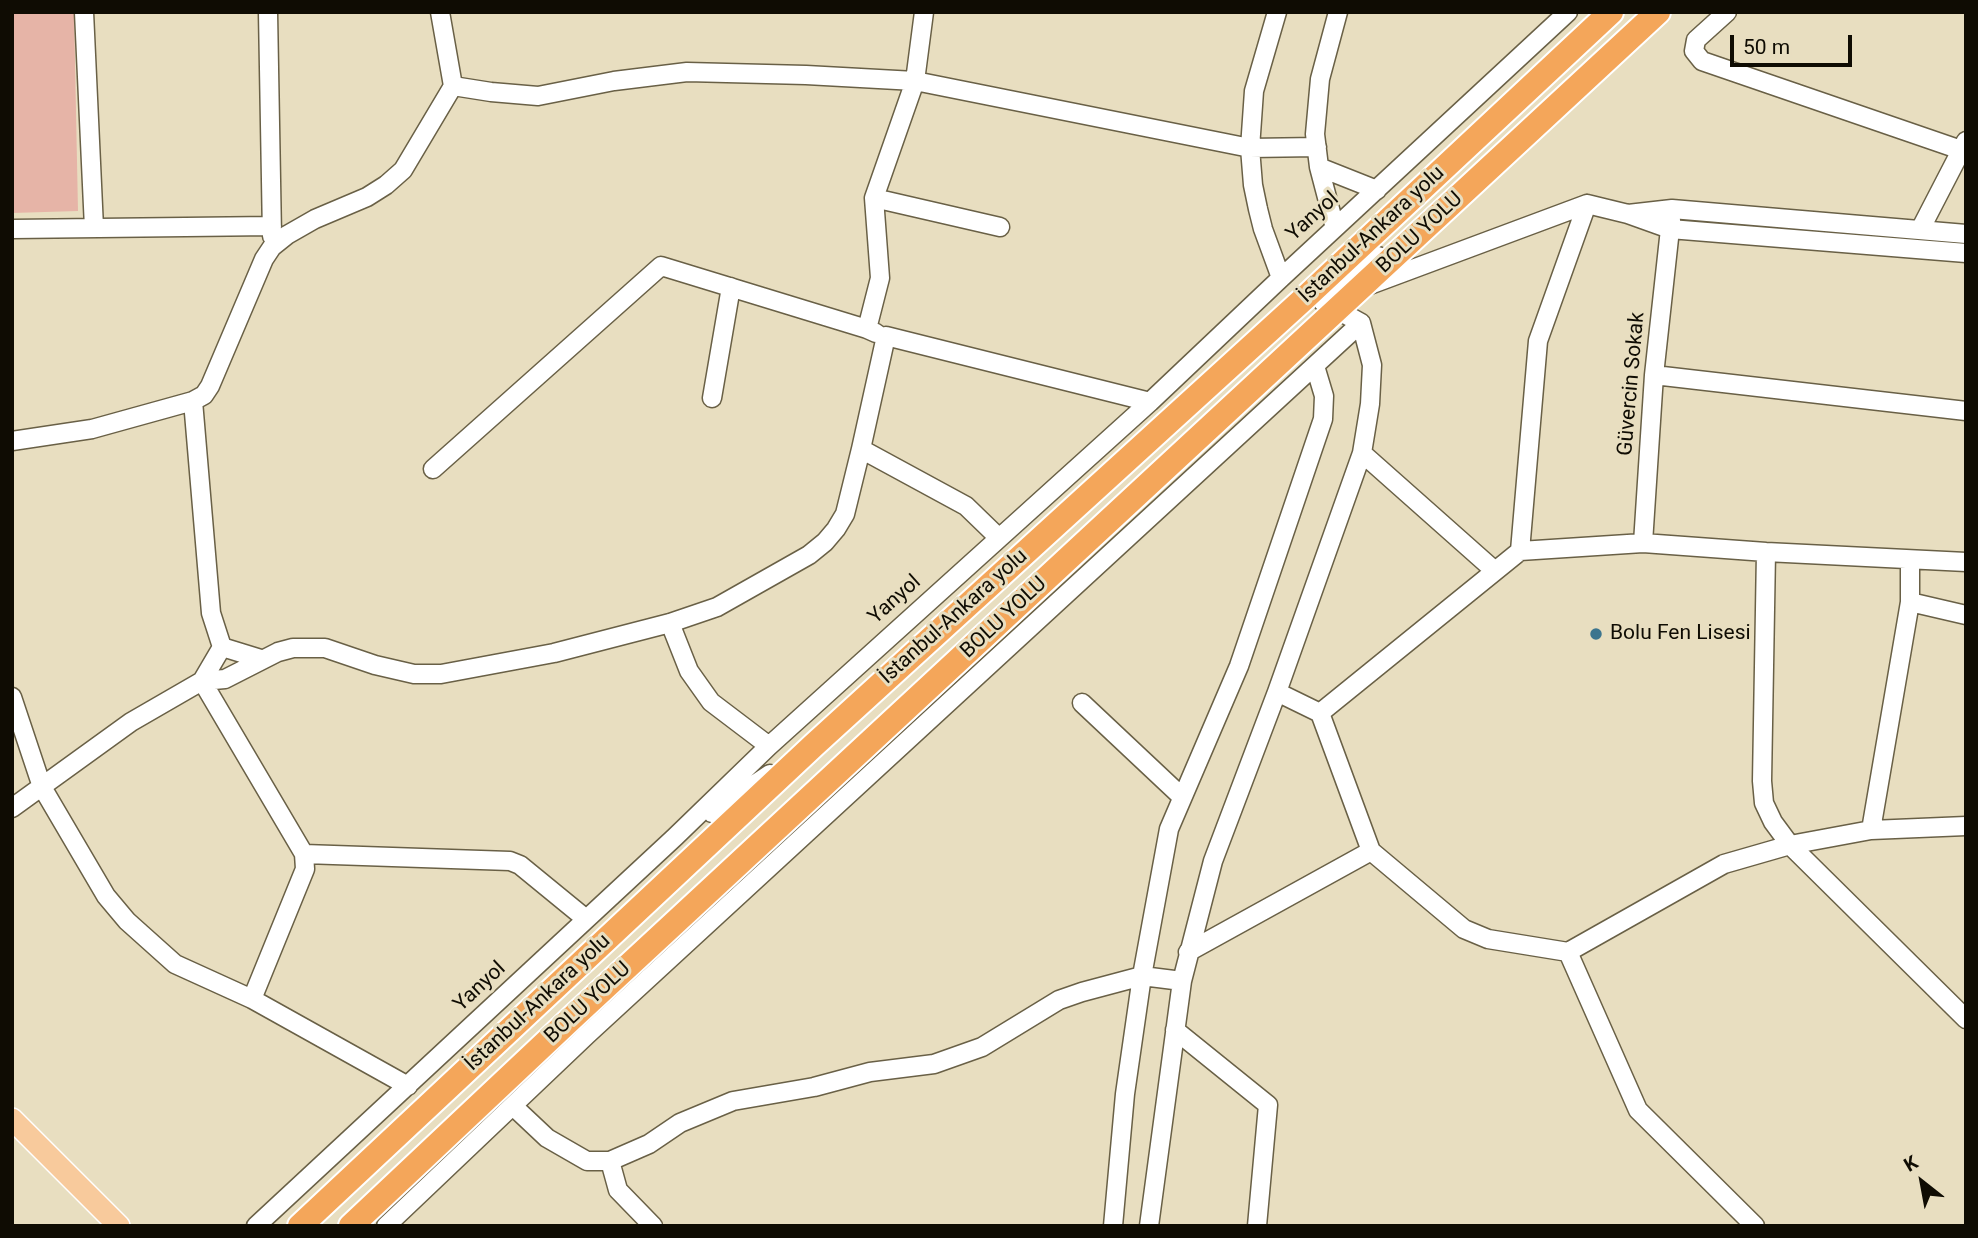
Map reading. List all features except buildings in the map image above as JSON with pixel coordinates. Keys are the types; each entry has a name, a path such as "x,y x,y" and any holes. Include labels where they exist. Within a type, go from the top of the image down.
{"highway":[{"name":"İstanbul-Ankara yolu","path":"300,1226 814,745 1307,296 1611,12"},
{"name":"BOLU YOLU","path":"351,1226 580,1026 1658,12"}],"main road":[{"path":"12,1119 118,1226"}],"street":[{"path":"84,12 93,229"},
{"path":"268,12 272,247"},
{"path":"12,441 92,429 193,401 204,395 272,247 316,219 367,197 403,170 453,86 440,12"},
{"path":"867,329 880,278 874,198 915,81 923,12"},
{"path":"1277,12 1254,91 1250,148 1253,185 1262,229 1281,278"},
{"path":"1335,228 1319,167 1316,108 1320,79 1338,12"},
{"name":"Yanyol","path":"256,1226 675,837 769,746 1150,402 1569,12"},
{"path":"1323,302 1671,12"},
{"path":"1727,12 1696,40 1694,51 1702,61 1964,146 1920,230"},
{"path":"453,86 538,96 614,81 687,72 915,81 1250,148 1317,146"},
{"path":"1319,167 1377,190"},
{"path":"874,198 1000,227"},
{"path":"1323,302 1587,204 1628,214 1670,229 1966,254"},
{"path":"1520,551 1538,341 1587,204"},
{"path":"1628,214 1672,209 1966,234"},
{"name":"Güvercin Sokak","path":"1643,543 1654,375 1672,209"},
{"path":"12,229 272,226"},
{"path":"433,469 661,266 886,336 1150,402"},
{"path":"712,398 731,287"},
{"path":"1149,1226 1182,981 1213,861 1277,692 1362,453 1370,404 1372,365 1361,323 1323,302"},
{"path":"386,1226 513,1106 580,1026 1361,323"},
{"path":"12,808 131,722 202,681 225,679 261,659 293,648 325,648 375,665 414,674 441,674 554,653 670,623 727,602 808,555 825,542 845,514 886,336"},
{"path":"1112,1226 1125,1094 1142,976 1169,830 1239,666 1323,418 1324,396 1315,366"},
{"path":"1654,375 1966,411"},
{"path":"193,401 211,613 222,647 202,681"},
{"path":"861,449 966,506 998,537"},
{"path":"1362,453 1496,571"},
{"path":"1320,713 1520,551 1643,543 1966,562"},
{"path":"1766,552 1762,780 1764,803 1773,822 1790,845 1966,1019"},
{"path":"1871,830 1910,602 1910,560"},
{"path":"1910,602 1966,615"},
{"path":"670,623 689,671 711,702 769,746"},
{"path":"222,647 261,659"},
{"path":"202,681 304,854 305,869 251,999"},
{"path":"1277,692 1320,713 1371,851 1464,929 1488,939 1568,952 1724,864 1790,845 1871,830 1966,826"},
{"path":"12,696 42,787 86,865 127,921 175,964 251,999 408,1086"},
{"path":"1082,703 1182,797"},
{"path":"675,837 814,745"},
{"path":"1188,952 1371,851"},
{"path":"304,854 510,861 520,865 586,919"},
{"path":"1568,952 1638,1110 1755,1226"},
{"path":"513,1106 547,1138 587,1161 610,1161 649,1144 680,1123 733,1101 814,1087 870,1073 924,1066 959,1057 982,1047 1059,1000 1082,992 1142,976 1182,981"},
{"path":"1175,1030 1268,1105 1257,1226"},
{"path":"610,1161 618,1190 653,1226"}],"shaded area":[{"path":"13,12 74,12 78,211 12,213"}],"place":[{"name":"Bolu Fen Lisesi","path":"1596,634"}]}
